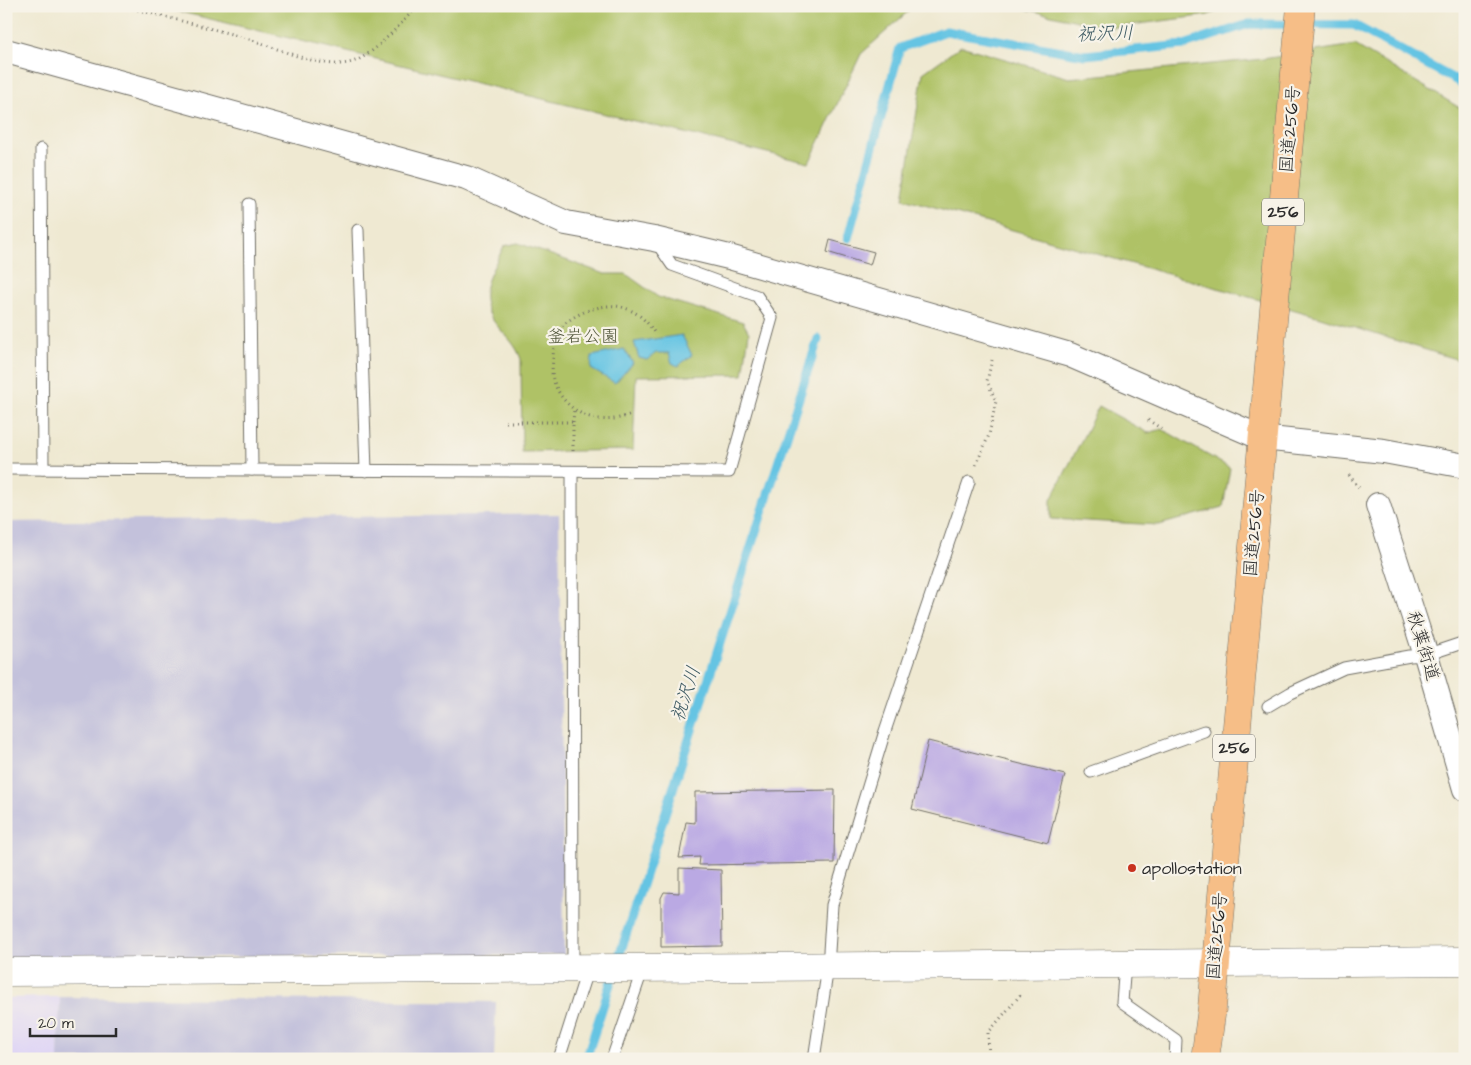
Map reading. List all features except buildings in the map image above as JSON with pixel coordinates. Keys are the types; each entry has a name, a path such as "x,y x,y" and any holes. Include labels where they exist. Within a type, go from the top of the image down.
{"highway":[{"name":"国道256号","path":"1206,1059 1301,6"}],"street":[{"path":"6,51 466,178 566,223 654,239 729,257 1070,355 1263,428 1465,466"},
{"name":"秋葉街道","path":"1378,505 1426,655 1465,788"},
{"path":"6,972 586,967 1044,966 1215,962 1465,961"}],"lane":[{"path":"41,149 43,469"},
{"path":"249,204 252,470"},
{"path":"358,230 366,471"},
{"path":"6,469 729,472 772,318 757,296 672,266 654,239"},
{"path":"559,1059 586,967 572,472"},
{"path":"814,1059 828,967 832,905 885,731 969,482"},
{"path":"1268,706 1290,693 1344,668 1410,656 1426,655 1465,642"},
{"path":"1091,772 1204,730"},
{"path":"1125,964 1122,1002 1176,1040 1175,1059"},
{"path":"612,1059 640,967"}],"path":[{"path":"123,6 249,39 314,61 334,64 351,63 366,55 418,6"},
{"path":"629,415 616,420 599,421 574,409 563,400 552,377 554,346 559,330 575,316 596,308 616,305 646,319 654,332"},
{"path":"969,482 988,435 996,401 987,381"},
{"path":"572,472 574,409"},
{"path":"506,422 573,422"},
{"path":"1342,473 1353,479 1364,495 1378,505"},
{"path":"989,1059 988,1033 1044,966"}],"shaded area":[{"path":"559,514 564,955 6,958 6,522"},
{"path":"60,997 58,1059 6,1059 6,998"},
{"path":"60,997 496,1002 494,1059 58,1059"}],"green space":[{"path":"156,6 914,6 861,54 809,163"},
{"path":"1012,6 1231,6 1208,15 1108,28"},
{"path":"1355,45 1465,111 1465,362 1320,317 903,199 923,73 961,46 1069,78 1263,59"},
{"name":"釜岩公園","path":"518,243 605,274 626,274 658,297 743,322 749,333 743,375 636,376 633,450 522,452 521,359 509,339 491,317 486,307 485,297 489,278 504,246"},
{"path":"1099,406 1148,433 1162,429 1230,468 1223,507 1159,525 1051,519 1051,500"}],"water":[{"path":"682,335 692,355 678,366 672,363 669,353 656,353 647,360 639,358 634,342"},
{"path":"624,349 633,363 615,383 591,369 592,356"}],"waterway":[{"name":"祝沢川","path":"848,238 900,48 946,31 1085,55 1184,45 1249,24 1354,25 1465,85"},
{"name":"祝沢川","path":"586,1059 818,339"}],"place":[{"name":"apollostation","path":"1132,868"}]}
